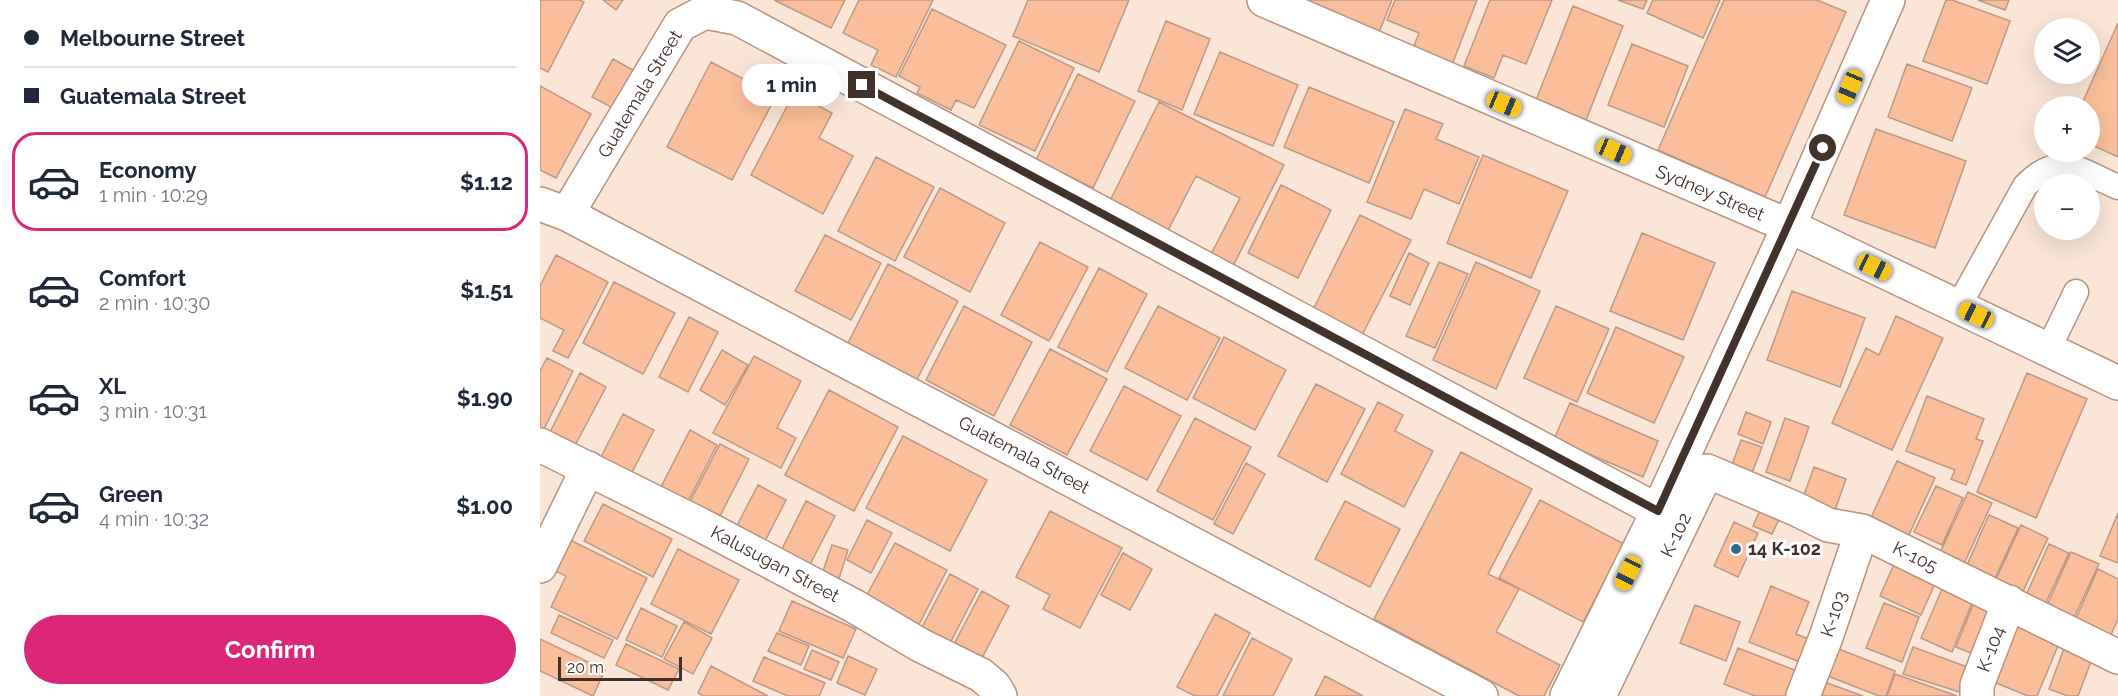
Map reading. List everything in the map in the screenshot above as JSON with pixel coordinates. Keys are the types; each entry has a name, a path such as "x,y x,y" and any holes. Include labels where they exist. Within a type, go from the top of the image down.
{"street":[{"name":"Sydney Street","path":"1264,0 1788,226 2048,350 2116,377"},
{"path":"1567,696 1658,511 1888,0"},
{"name":"Guatemala Street","path":"1481,696 554,209 680,26 705,12 737,18 1658,511"},
{"name":"Kalusugan Street","path":"540,446 701,525 854,606 920,645 981,675 994,686 1000,696"},
{"path":"540,566 588,468"},
{"name":"K-105","path":"1707,471 1828,525 1862,531 2118,657"},
{"name":"K-102","path":"1599,696 1707,471"},
{"name":"K-103","path":"1803,696 1862,531"},
{"name":"K-104","path":"1977,696 1977,685 2009,602"}],"lane":[{"path":"1958,307 2025,186 2036,174 2052,167 2066,165 2118,187"},
{"path":"2048,350 2076,291"}],"building":[{"path":"540,0 580,0 584,2 548,72 540,68"},
{"path":"603,0 623,0 616,10"},
{"path":"774,0 845,0 831,28"},
{"path":"859,0 933,0 896,77 871,65 878,50 843,33"},
{"path":"1028,0 1129,0 1099,72 1013,36"},
{"path":"1299,0 1392,0 1376,40"},
{"path":"1395,0 1477,0 1448,75 1409,59 1419,33 1387,20"},
{"path":"1490,0 1552,0 1526,64 1503,55 1494,78 1464,66"},
{"path":"1618,0 1647,0 1643,9"},
{"path":"1653,0 1720,0 1703,38 1647,13"},
{"path":"1724,0 1817,0 1846,12 1765,197 1658,150"},
{"path":"1946,0 1952,0 2010,21 1987,84 1923,61"},
{"path":"1978,0 2009,0 2005,10"},
{"path":"1573,6 1623,26 1581,133 1531,113"},
{"path":"932,9 1006,45 974,108 956,100 951,110 917,93 920,87 899,76"},
{"path":"1166,21 1210,39 1182,110 1138,91"},
{"path":"2118,23 2118,157 2100,149 2100,96 2085,96 2091,84 2100,84 2100,63"},
{"path":"1019,41 1074,68 1035,151 979,125"},
{"path":"1632,44 1688,66 1664,127 1608,105"},
{"path":"1220,52 1298,85 1273,146 1194,114"},
{"path":"613,59 642,75 622,113 592,97"},
{"path":"711,62 776,96 732,180 667,147"},
{"path":"1907,64 1972,88 1952,141 1888,117"},
{"path":"1078,74 1135,101 1093,188 1036,160"},
{"path":"540,86 591,114 556,178 540,170"},
{"path":"1309,87 1394,122 1369,183 1284,147"},
{"path":"794,93 832,113 819,138 853,156 823,214 751,175"},
{"path":"1159,102 1284,165 1229,274 1207,262 1240,198 1196,176 1163,240 1105,211"},
{"path":"1405,109 1443,124 1436,139 1479,157 1459,204 1424,189 1411,219 1367,202"},
{"path":"1876,129 1966,161 1935,248 1844,215"},
{"path":"1483,155 1568,191 1531,278 1447,243"},
{"path":"876,157 934,187 895,261 838,231"},
{"path":"1281,185 1331,210 1298,278 1248,253"},
{"path":"940,188 1005,223 970,292 904,257"},
{"path":"1360,215 1411,240 1362,335 1313,310"},
{"path":"1642,233 1715,263 1683,340 1610,311"},
{"path":"825,235 881,263 851,320 795,291"},
{"path":"1040,242 1088,267 1049,341 1001,315"},
{"path":"1409,253 1429,263 1410,305 1390,296"},
{"path":"556,255 608,282 568,358 553,351 564,330 540,318 540,286"},
{"path":"1439,262 1468,274 1435,348 1406,336"},
{"path":"1476,262 1540,291 1496,389 1433,360"},
{"path":"888,264 958,301 916,381 847,345"},
{"path":"1099,268 1147,294 1107,372 1058,347"},
{"path":"614,282 675,313 643,374 583,343"},
{"path":"1792,291 1865,318 1840,387 1767,360"},
{"path":"964,306 1032,342 994,416 926,380"},
{"path":"1158,306 1220,338 1187,400 1125,368"},
{"path":"1556,306 1609,329 1577,402 1524,378"},
{"path":"1896,316 1943,338 1892,450 1832,423 1866,348 1879,355"},
{"path":"689,317 718,332 688,392 659,377"},
{"path":"1616,327 1684,357 1654,423 1587,393"},
{"path":"1224,337 1286,370 1255,430 1193,398"},
{"path":"1050,349 1107,379 1067,455 1010,425"},
{"path":"722,350 748,365 725,405 700,390"},
{"path":"754,356 801,381 777,428 796,438 781,468 713,433"},
{"path":"547,358 573,371 542,433 540,432 540,371"},
{"path":"580,373 606,387 572,451 547,438"},
{"path":"2027,373 2087,399 2036,518 1977,492"},
{"path":"1316,384 1365,409 1327,482 1278,456"},
{"path":"1124,386 1181,416 1147,480 1090,451"},
{"path":"829,390 898,427 854,511 785,475"},
{"path":"1927,396 1984,419 1976,439 1983,441 1966,485 1951,479 1955,470 1906,451"},
{"path":"1378,402 1403,415 1395,431 1433,451 1404,507 1341,474"},
{"path":"1570,403 1658,441 1643,477 1554,439"},
{"path":"1746,412 1771,422 1763,444 1738,434"},
{"path":"623,414 654,430 629,478 598,463"},
{"path":"1195,418 1251,447 1213,520 1157,491"},
{"path":"1785,418 1809,427 1790,481 1766,472"},
{"path":"690,430 717,445 684,509 657,495"},
{"path":"903,436 987,480 950,551 866,508"},
{"path":"1741,440 1762,447 1750,478 1730,470"},
{"path":"720,444 749,459 715,526 685,511"},
{"path":"1461,452 1532,489 1488,574 1519,589 1496,632 1560,665 1544,696 1519,696 1374,619"},
{"path":"1897,461 1935,478 1907,539 1869,522"},
{"path":"1246,463 1265,474 1233,534 1214,524"},
{"path":"1814,467 1846,479 1835,510 1803,498"},
{"path":"758,485 786,500 760,551 731,537"},
{"path":"1936,486 1963,498 1942,545 1914,532"},
{"path":"1968,492 1992,503 1962,568 1938,557"},
{"path":"1540,500 1624,544 1583,622 1499,578"},
{"path":"806,501 835,516 803,578 775,563"},
{"path":"1345,501 1400,529 1370,587 1315,559"},
{"path":"1763,503 1783,511 1772,534 1753,526"},
{"path":"603,504 672,539 653,577 584,541"},
{"path":"1050,511 1122,548 1080,628 1043,609 1050,595 1016,577"},
{"path":"2118,513 2118,563 2100,556"},
{"path":"1989,515 2018,528 1992,585 1964,572"},
{"path":"867,520 892,533 871,573 847,560"},
{"name":"14 K-102","path":"1734,522 1758,533 1738,577 1714,566"},
{"path":"2021,525 2048,538 2018,602 1991,590"},
{"path":"568,539 647,578 617,639 551,607 566,576 553,570"},
{"path":"895,543 947,570 913,636 860,608"},
{"path":"2049,544 2069,553 2042,611 2023,602"},
{"path":"832,545 848,550 836,588 819,583"},
{"path":"678,549 739,580 711,634 651,604"},
{"path":"2071,552 2099,564 2070,626 2043,614"},
{"path":"1123,553 1152,569 1130,610 1101,595"},
{"path":"1899,553 1940,572 1921,615 1880,596"},
{"path":"2098,569 2118,579 2118,619 2109,639 2074,623"},
{"path":"950,574 978,589 946,651 917,637"},
{"path":"1946,580 1976,593 1952,652 1921,638"},
{"path":"1771,586 1809,602 1796,634 1819,643 1810,666 1749,642"},
{"path":"982,591 1009,606 981,660 953,646"},
{"path":"792,601 856,629 843,658 779,631"},
{"path":"1974,602 2001,613 1983,658 1956,647"},
{"path":"1884,603 1919,617 1902,662 1866,648"},
{"path":"1695,605 1740,622 1726,661 1680,643"},
{"path":"641,608 677,626 662,657 626,640"},
{"path":"1215,614 1250,633 1217,696 1195,696 1177,687"},
{"path":"2016,614 2063,634 2037,696 2028,696 1989,680"},
{"path":"559,615 613,640 604,658 551,633"},
{"path":"684,622 712,638 693,674 664,659"},
{"path":"777,633 809,646 801,665 768,651"},
{"path":"1252,638 1292,659 1273,696 1223,696"},
{"path":"540,639 605,670 593,696 540,671"},
{"path":"2066,643 2094,654 2078,696 2068,696 2049,689"},
{"path":"626,644 679,669 668,690 616,665"},
{"path":"1826,644 1895,671 1886,696 1879,696 1815,671"},
{"path":"1913,647 1978,671 1969,695 1903,674"},
{"path":"1738,648 1797,671 1787,696 1755,696 1724,684"},
{"path":"812,650 839,662 831,680 804,669"},
{"path":"848,656 877,669 865,695 837,683"},
{"path":"764,657 825,683 819,696 788,696 753,681"},
{"path":"711,666 768,696 703,696 698,693"},
{"path":"1895,674 1957,696 1887,696"},
{"path":"1325,676 1363,696 1315,696"},
{"path":"1816,679 1863,696 1811,696"}],"place":[{"name":"14 K-102","path":"1736,549"}],"route":[{"path":"862,85 1658,511 1823,148"}]}
